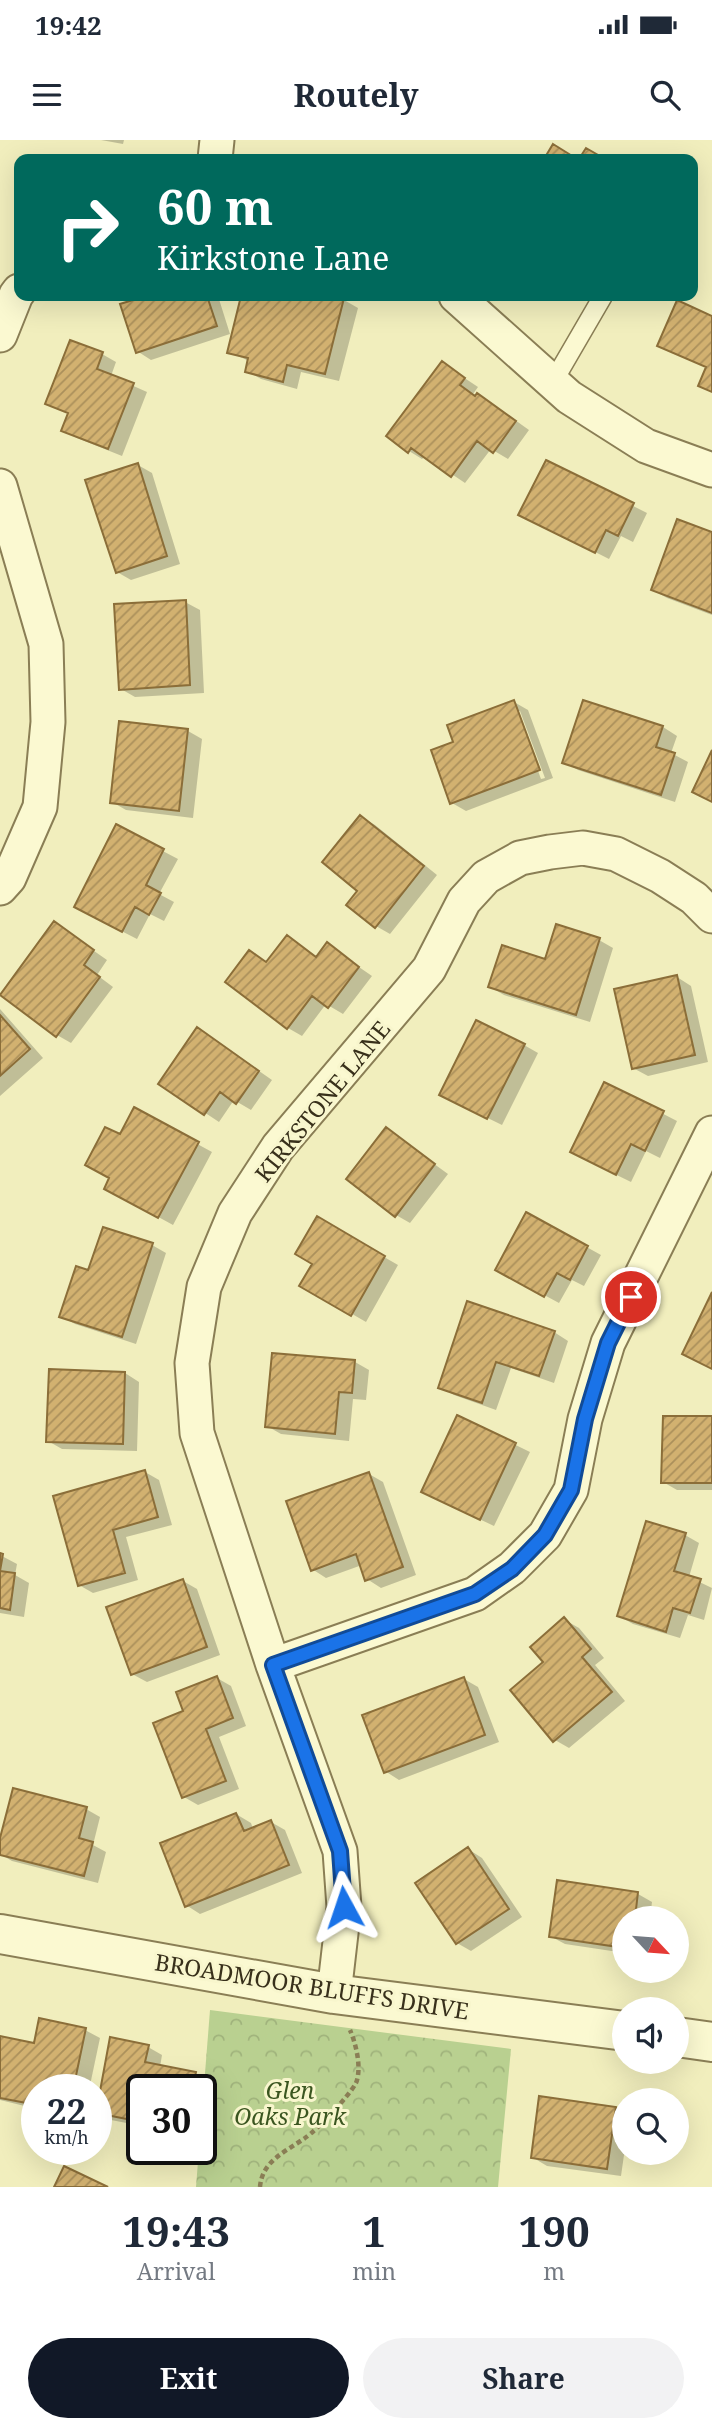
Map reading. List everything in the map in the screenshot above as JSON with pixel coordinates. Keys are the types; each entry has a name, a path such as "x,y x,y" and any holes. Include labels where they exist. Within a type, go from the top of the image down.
{"street":[{"path":"0,335 14,300"},
{"path":"462,301 569,397 646,446 712,470"},
{"path":"0,486 46,644 48,722 40,807 9,878 0,888"},
{"name":"KIRKSTONE LANE","path":"334,1994 344,1907 340,1851 273,1665 197,1433 192,1363 204,1287 235,1213 278,1147 429,969 464,901 486,877 520,858 583,848 616,855 660,876 694,898 712,916"},
{"path":"273,1665 475,1594 512,1569 545,1535 571,1490 585,1419 608,1343 712,1133"},
{"name":"BROADMOOR BLUFFS DRIVE","path":"0,1934 334,1994 612,2029"},
{"path":"689,2039 712,2042"}],"lane":[{"path":"553,382 600,301"}],"path":[{"path":"260,2187 261,2174 277,2155 306,2137 331,2113 356,2082 358,2056 334,1994"}],"green space":[{"name":"Glen Oaks Park","path":"210,2010 511,2049 498,2187 196,2187 198,2165 217,2165 217,2074 205,2074"}],"building":[{"path":"553,144 569,154 547,154"},
{"path":"586,148 596,154 582,154"},
{"path":"130,301 209,301 217,326 136,353 120,304"},
{"path":"240,301 343,301 325,374 287,365 283,382 245,372 248,358 227,353"},
{"path":"677,301 712,316 712,392 698,386 706,367 657,346"},
{"path":"70,340 103,352 97,369 134,383 108,449 61,431 68,413 45,404"},
{"path":"442,361 465,378 460,385 475,396 477,393 516,421 493,453 477,441 451,477 411,448 408,453 386,436"},
{"path":"546,460 634,503 618,536 606,530 595,553 518,515"},
{"path":"138,463 167,556 116,573 85,480"},
{"path":"677,519 712,532 712,613 651,590"},
{"path":"186,600 190,685 119,690 114,604"},
{"path":"514,700 540,770 450,804 431,750 453,742 447,725"},
{"path":"583,700 663,726 656,747 675,753 661,795 562,763"},
{"path":"119,721 188,729 179,811 110,803"},
{"path":"712,750 712,802 692,792"},
{"path":"360,815 424,866 375,928 346,905 357,891 322,862"},
{"path":"116,824 164,849 146,885 161,893 149,915 135,907 122,932 74,907"},
{"path":"54,921 94,950 84,965 100,977 56,1037 0,995"},
{"path":"556,924 600,938 576,1015 488,987 502,945 545,959"},
{"path":"287,935 316,957 327,942 359,967 328,1008 312,996 287,1029 225,982 249,950 266,962"},
{"path":"677,975 695,1055 632,1069 614,989"},
{"path":"0,1015 30,1049 0,1076"},
{"path":"476,1020 525,1044 487,1119 439,1095"},
{"path":"197,1027 259,1071 236,1104 220,1092 204,1115 158,1084"},
{"path":"604,1082 664,1111 645,1151 631,1144 616,1175 570,1152"},
{"path":"134,1107 199,1142 158,1218 104,1189 109,1178 85,1165 105,1127 120,1134"},
{"path":"386,1127 435,1164 395,1217 346,1179"},
{"path":"526,1212 588,1246 570,1280 557,1273 544,1297 495,1270"},
{"path":"317,1216 385,1256 351,1316 299,1286 312,1264 295,1254"},
{"path":"103,1227 153,1243 122,1337 59,1317 76,1266 88,1270"},
{"path":"712,1292 712,1369 682,1354"},
{"path":"467,1301 555,1331 539,1376 496,1362 482,1403 438,1388"},
{"path":"272,1353 355,1360 352,1393 339,1392 335,1434 265,1427"},
{"path":"49,1369 125,1372 123,1444 46,1442"},
{"path":"457,1415 516,1443 480,1520 421,1492"},
{"path":"663,1416 712,1416 712,1483 661,1483"},
{"path":"145,1470 158,1517 113,1530 125,1573 78,1586 53,1496"},
{"path":"369,1472 403,1567 365,1581 356,1554 311,1571 286,1501"},
{"path":"646,1521 686,1533 674,1571 701,1579 690,1613 673,1608 666,1632 617,1616"},
{"path":"0,1571 15,1573 10,1610 0,1608"},
{"path":"183,1579 207,1647 131,1675 106,1607"},
{"path":"564,1617 591,1649 582,1657 612,1692 553,1742 510,1690 543,1662 530,1647"},
{"path":"217,1676 233,1718 206,1729 226,1781 182,1798 153,1723 183,1711 176,1692"},
{"path":"464,1677 485,1735 384,1773 362,1715"},
{"path":"13,1788 87,1807 79,1838 93,1842 84,1876 0,1855 0,1838"},
{"path":"236,1813 244,1831 271,1820 289,1865 185,1907 160,1843"},
{"path":"468,1847 509,1909 456,1944 415,1883"},
{"path":"557,1880 638,1892 636,1906 612,1906 612,1946 549,1937"},
{"path":"39,2018 86,2028 76,2074 21,2074 21,2102 0,2098 0,2036 34,2043"},
{"path":"110,2037 149,2045 145,2062 196,2072 126,2074 126,2119 112,2116 112,2074 103,2074"},
{"path":"539,2096 612,2106 612,2135 607,2169 531,2158"},
{"path":"64,2166 108,2187 54,2187"}],"route":[{"path":"344,1907 340,1851 273,1665 475,1594 512,1569 545,1535 571,1490 585,1419 608,1343 631,1297"}]}
